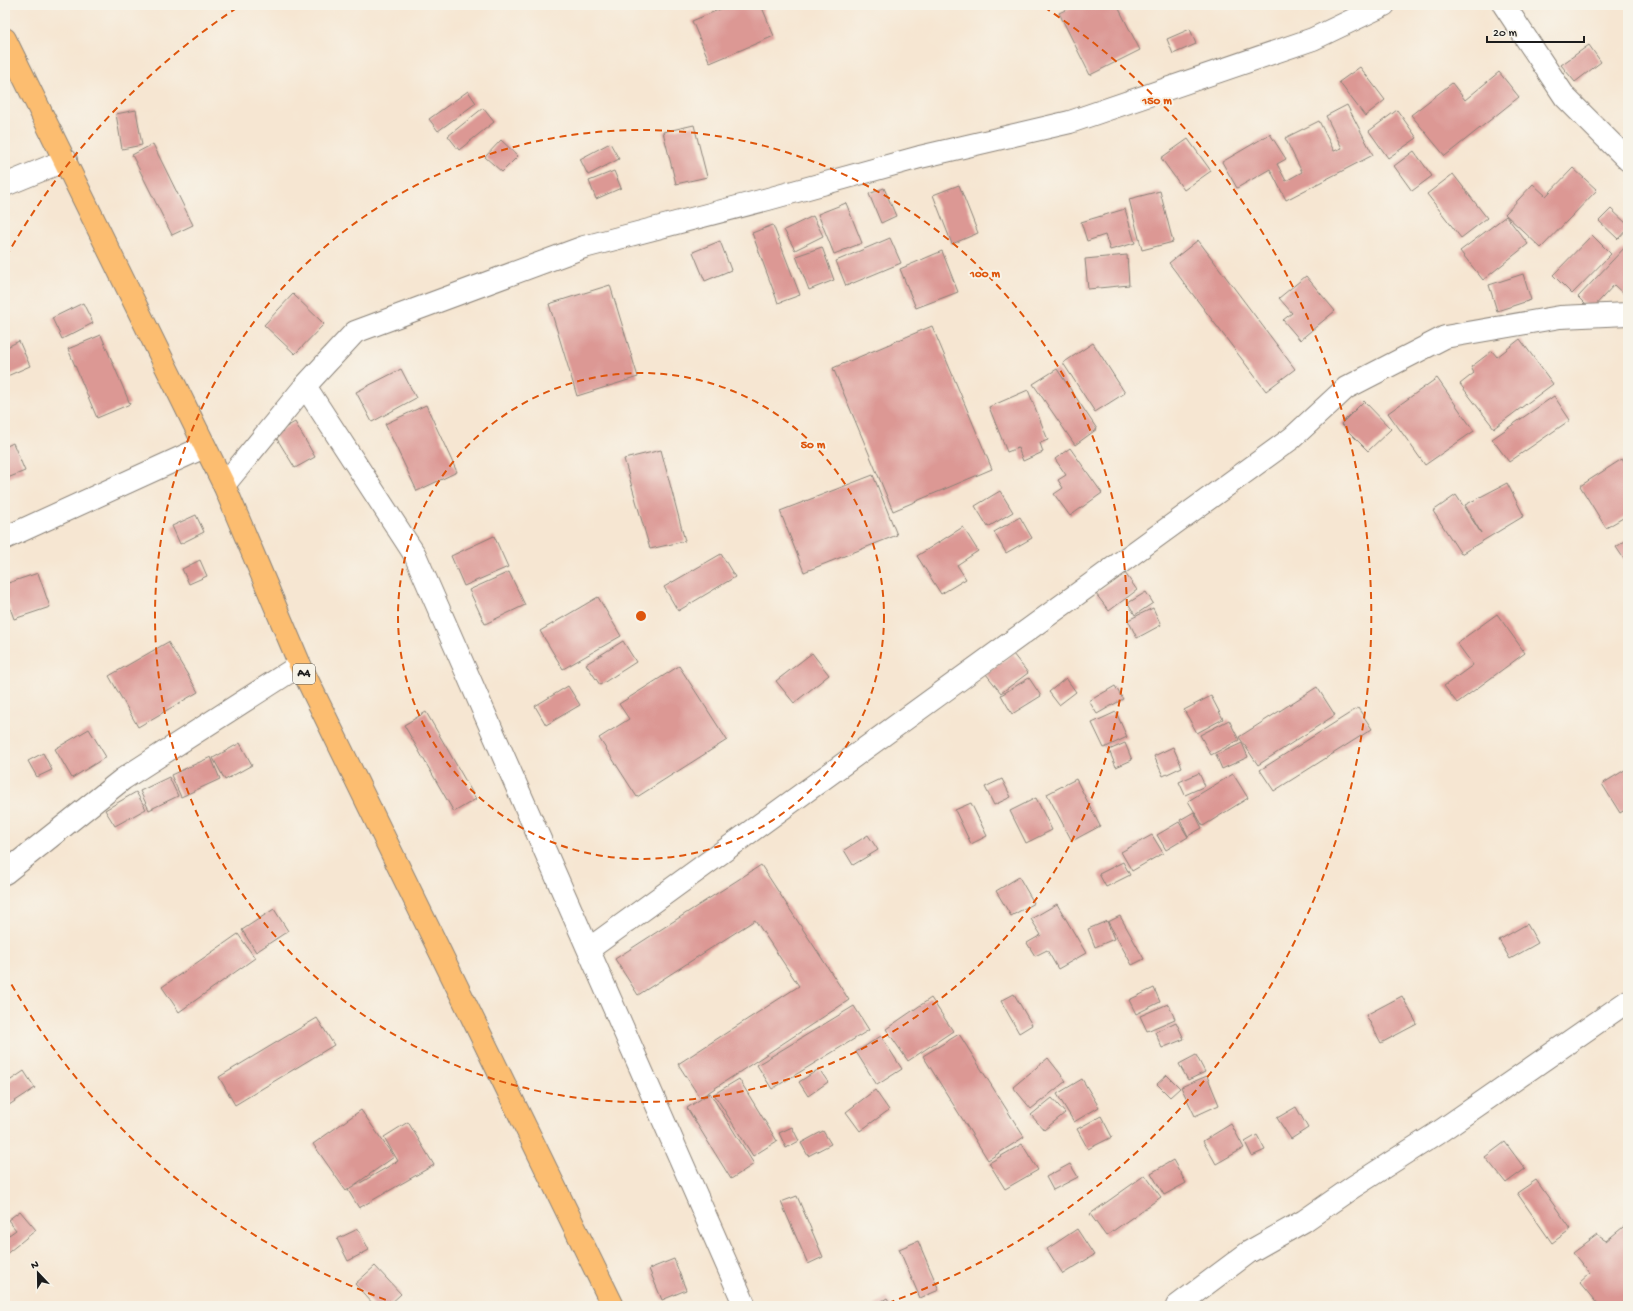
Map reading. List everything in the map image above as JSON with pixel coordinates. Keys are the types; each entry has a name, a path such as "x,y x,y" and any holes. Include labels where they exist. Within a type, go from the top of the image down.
{"highway":[{"name":"A4","path":"5,39 66,160 224,486 300,665 613,1306"}],"street":[{"path":"224,486 305,386 355,332 584,247 768,199 920,157 1070,122 1313,39 1384,5"},
{"path":"1504,5 1565,97 1628,160"},
{"path":"5,185 66,160"},
{"path":"589,948 1292,438 1346,388 1445,337 1560,317 1628,314"},
{"path":"305,386 415,555 745,1306"},
{"path":"5,538 204,447"},
{"path":"5,873 123,779 300,665"},
{"path":"1177,1306 1249,1252 1304,1221 1353,1187 1442,1130 1628,1001"}],"building":[{"path":"730,5 761,5 774,36 710,63 692,21"},
{"path":"1076,5 1117,5 1140,50 1090,75 1059,13"},
{"path":"1190,29 1196,44 1173,54 1167,39"},
{"path":"1589,45 1601,62 1575,82 1561,65"},
{"path":"1360,67 1385,100 1365,116 1339,82"},
{"path":"1499,72 1519,97 1445,156 1411,115 1452,83 1465,100"},
{"path":"468,91 476,103 438,131 429,119"},
{"path":"1347,105 1373,155 1286,200 1270,169 1237,188 1222,162 1270,134 1286,159 1277,164 1286,181 1302,172 1285,138 1319,121 1334,151 1342,148 1326,116"},
{"path":"483,108 494,122 459,150 448,136"},
{"path":"136,110 142,145 122,149 116,114"},
{"path":"1397,110 1417,138 1388,158 1369,131"},
{"path":"694,125 707,177 676,184 663,132"},
{"path":"1188,139 1211,171 1184,190 1161,158"},
{"path":"501,140 518,156 502,172 485,157"},
{"path":"610,143 619,159 588,175 580,159"},
{"path":"153,144 193,225 172,235 132,155"},
{"path":"1414,151 1432,176 1412,191 1394,166"},
{"path":"1573,168 1597,190 1541,248 1505,214 1533,184 1546,196"},
{"path":"614,171 621,188 596,199 589,181"},
{"path":"1453,174 1487,218 1461,238 1427,194"},
{"path":"959,185 978,233 952,244 933,195"},
{"path":"884,188 896,216 881,223 869,194"},
{"path":"1160,191 1173,242 1142,250 1129,199"},
{"path":"846,203 862,243 834,254 818,214"},
{"path":"1125,209 1135,243 1110,250 1105,235 1087,241 1081,222"},
{"path":"1611,209 1628,225 1628,228 1618,239 1599,221"},
{"path":"813,216 823,236 795,250 784,230"},
{"path":"1506,216 1528,244 1483,280 1460,251"},
{"path":"773,225 800,295 778,303 752,233"},
{"path":"1592,235 1611,254 1572,294 1553,275"},
{"path":"890,238 901,263 846,286 836,261"},
{"path":"1198,240 1295,369 1266,391 1169,263"},
{"path":"720,241 731,270 705,281 693,252"},
{"path":"1627,245 1628,298 1614,285 1591,310 1578,297"},
{"path":"822,247 834,280 809,290 796,256"},
{"path":"942,251 958,292 916,308 900,269"},
{"path":"1127,255 1129,285 1088,289 1085,259"},
{"path":"1523,274 1531,300 1497,311 1489,285"},
{"path":"1306,276 1335,311 1300,340 1283,320 1292,313 1279,298"},
{"path":"610,285 638,377 577,396 549,304"},
{"path":"293,294 324,324 295,354 264,325"},
{"path":"83,303 93,323 62,339 52,318"},
{"path":"932,326 992,469 893,511 833,368"},
{"path":"101,335 130,404 97,418 68,349"},
{"path":"1520,339 1553,384 1494,428 1460,384 1474,373 1471,367 1492,351 1497,357"},
{"path":"19,341 30,366 5,377 5,348"},
{"path":"1093,343 1125,393 1095,412 1063,363"},
{"path":"401,369 416,398 372,422 356,392"},
{"path":"1057,369 1097,429 1075,445 1033,384"},
{"path":"1437,378 1474,431 1425,465 1388,413"},
{"path":"1028,390 1048,440 1040,443 1043,452 1023,461 1018,448 1007,452 989,407"},
{"path":"1554,396 1570,420 1509,462 1492,439"},
{"path":"1364,401 1391,429 1368,451 1341,424"},
{"path":"426,405 457,472 417,491 385,424"},
{"path":"295,422 315,457 295,468 274,434"},
{"path":"13,443 25,471 5,479 5,447"},
{"path":"1070,448 1102,493 1070,516 1054,494 1063,488 1058,480 1066,475 1055,459"},
{"path":"661,450 685,541 650,549 624,459"},
{"path":"1622,459 1628,469 1628,515 1606,528 1580,486"},
{"path":"873,475 897,535 804,572 780,511"},
{"path":"1507,483 1524,516 1461,554 1433,511 1456,495 1481,533 1465,505"},
{"path":"1000,491 1013,512 988,527 975,506"},
{"path":"196,515 204,532 180,544 172,526"},
{"path":"1020,517 1032,538 1006,553 994,532"},
{"path":"963,527 978,551 957,565 966,579 941,594 917,556"},
{"path":"494,536 508,567 464,586 451,556"},
{"path":"1628,539 1628,565 1616,547"},
{"path":"721,554 735,577 678,611 664,587"},
{"path":"200,560 207,576 189,584 182,569"},
{"path":"509,572 525,605 485,624 469,590"},
{"path":"38,573 50,607 14,619 5,594 5,584"},
{"path":"1125,573 1137,590 1109,611 1096,594"},
{"path":"1146,592 1153,603 1135,615 1128,603"},
{"path":"598,597 621,636 563,669 540,631"},
{"path":"1153,608 1161,625 1137,638 1128,620"},
{"path":"1497,614 1525,653 1457,703 1444,686 1473,665 1457,643"},
{"path":"623,641 636,662 600,685 586,664"},
{"path":"168,642 198,692 138,727 109,676"},
{"path":"812,653 829,675 794,703 776,681"},
{"path":"1013,654 1028,673 1001,693 986,674"},
{"path":"679,666 727,740 637,797 599,738 629,719 619,704"},
{"path":"1029,678 1041,696 1012,714 1001,695"},
{"path":"1066,678 1076,692 1059,705 1049,692"},
{"path":"568,686 580,705 546,725 535,706"},
{"path":"1115,686 1123,699 1097,714 1089,701"},
{"path":"1317,687 1335,715 1258,765 1239,737"},
{"path":"1211,696 1223,719 1197,733 1184,710"},
{"path":"1358,708 1372,729 1274,791 1260,770"},
{"path":"426,712 476,799 454,812 404,725"},
{"path":"1116,712 1127,737 1104,748 1092,723"},
{"path":"1229,720 1239,740 1211,755 1200,735"},
{"path":"89,729 106,757 72,778 55,749"},
{"path":"240,743 252,765 225,780 213,758"},
{"path":"1125,743 1132,760 1116,767 1109,750"},
{"path":"1242,743 1248,757 1222,769 1216,755"},
{"path":"1173,747 1182,767 1163,776 1154,756"},
{"path":"43,753 52,770 37,777 28,761"},
{"path":"211,757 220,779 181,797 171,775"},
{"path":"1628,768 1628,808 1620,813 1602,784"},
{"path":"1199,773 1205,786 1185,795 1179,782"},
{"path":"1233,774 1248,798 1203,826 1188,801"},
{"path":"169,777 178,796 149,810 140,791"},
{"path":"1002,779 1011,797 994,805 985,787"},
{"path":"1076,779 1100,826 1072,841 1047,794"},
{"path":"136,792 146,809 115,826 105,810"},
{"path":"1036,798 1052,830 1026,843 1010,811"},
{"path":"971,803 987,836 971,844 955,810"},
{"path":"1194,812 1202,828 1188,836 1180,820"},
{"path":"1179,822 1188,837 1166,850 1157,835"},
{"path":"868,835 878,850 853,865 844,850"},
{"path":"1152,835 1163,853 1132,871 1121,852"},
{"path":"1123,862 1130,875 1106,887 1099,874"},
{"path":"761,865 849,1000 700,1098 678,1064 799,986 755,920 638,995 615,959"},
{"path":"1019,877 1034,903 1011,916 996,891"},
{"path":"1057,904 1086,953 1058,969 1047,950 1035,956 1027,943 1041,935 1031,919"},
{"path":"274,909 288,931 256,952 242,930"},
{"path":"1120,916 1144,959 1132,965 1108,922"},
{"path":"1107,921 1114,939 1095,947 1088,929"},
{"path":"1527,924 1538,943 1510,959 1499,940"},
{"path":"238,934 255,958 179,1012 162,987"},
{"path":"1154,988 1160,1002 1136,1014 1129,1000"},
{"path":"1014,994 1032,1025 1019,1033 1001,1001"},
{"path":"1402,996 1417,1024 1381,1043 1366,1015"},
{"path":"931,998 953,1031 908,1061 886,1029"},
{"path":"1168,1004 1175,1019 1147,1031 1140,1016"},
{"path":"854,1006 869,1030 772,1089 757,1065"},
{"path":"317,1018 334,1045 235,1105 219,1077"},
{"path":"1176,1022 1184,1039 1162,1048 1155,1032"},
{"path":"959,1034 1024,1137 988,1160 923,1056"},
{"path":"881,1036 902,1069 877,1085 856,1052"},
{"path":"1196,1055 1205,1072 1188,1080 1179,1064"},
{"path":"1048,1058 1066,1081 1031,1109 1013,1087"},
{"path":"819,1069 828,1082 808,1096 799,1082"},
{"path":"24,1071 35,1088 9,1105 5,1099 5,1084"},
{"path":"1167,1075 1180,1088 1170,1097 1157,1084"},
{"path":"1207,1076 1219,1105 1195,1116 1181,1087"},
{"path":"739,1079 777,1141 753,1156 714,1094"},
{"path":"1082,1079 1099,1107 1074,1122 1057,1094"},
{"path":"875,1090 889,1110 860,1131 846,1112"},
{"path":"710,1093 754,1164 731,1179 687,1108"},
{"path":"1052,1098 1065,1113 1044,1130 1031,1115"},
{"path":"1296,1107 1308,1128 1291,1139 1277,1118"},
{"path":"361,1110 394,1157 346,1191 313,1144"},
{"path":"1101,1116 1112,1137 1088,1149 1077,1129"},
{"path":"408,1122 434,1165 359,1208 348,1190 398,1161 384,1137"},
{"path":"1231,1124 1244,1148 1216,1164 1203,1141"},
{"path":"792,1127 799,1141 786,1148 779,1133"},
{"path":"823,1131 831,1144 808,1156 801,1143"},
{"path":"1257,1135 1265,1150 1252,1156 1245,1142"},
{"path":"1505,1142 1525,1169 1506,1183 1485,1157"},
{"path":"1022,1144 1038,1170 1005,1189 989,1163"},
{"path":"1173,1160 1186,1183 1164,1195 1151,1173"},
{"path":"1070,1164 1078,1177 1053,1190 1046,1177"},
{"path":"1145,1175 1161,1197 1106,1236 1090,1214"},
{"path":"1536,1180 1571,1229 1552,1243 1517,1193"},
{"path":"797,1196 823,1257 808,1264 781,1202"},
{"path":"20,1211 36,1230 5,1255 5,1230 9,1235 16,1230 8,1220"},
{"path":"1628,1223 1628,1306 1599,1306 1580,1283 1590,1274 1573,1253 1597,1235 1606,1241"},
{"path":"358,1229 369,1250 348,1261 337,1239"},
{"path":"1077,1229 1094,1255 1063,1274 1047,1249"},
{"path":"918,1241 939,1290 920,1298 899,1249"},
{"path":"674,1259 686,1290 662,1300 649,1269"},
{"path":"375,1266 401,1294 388,1306 375,1306 355,1284"},
{"path":"887,1298 892,1306 874,1306"}]}
